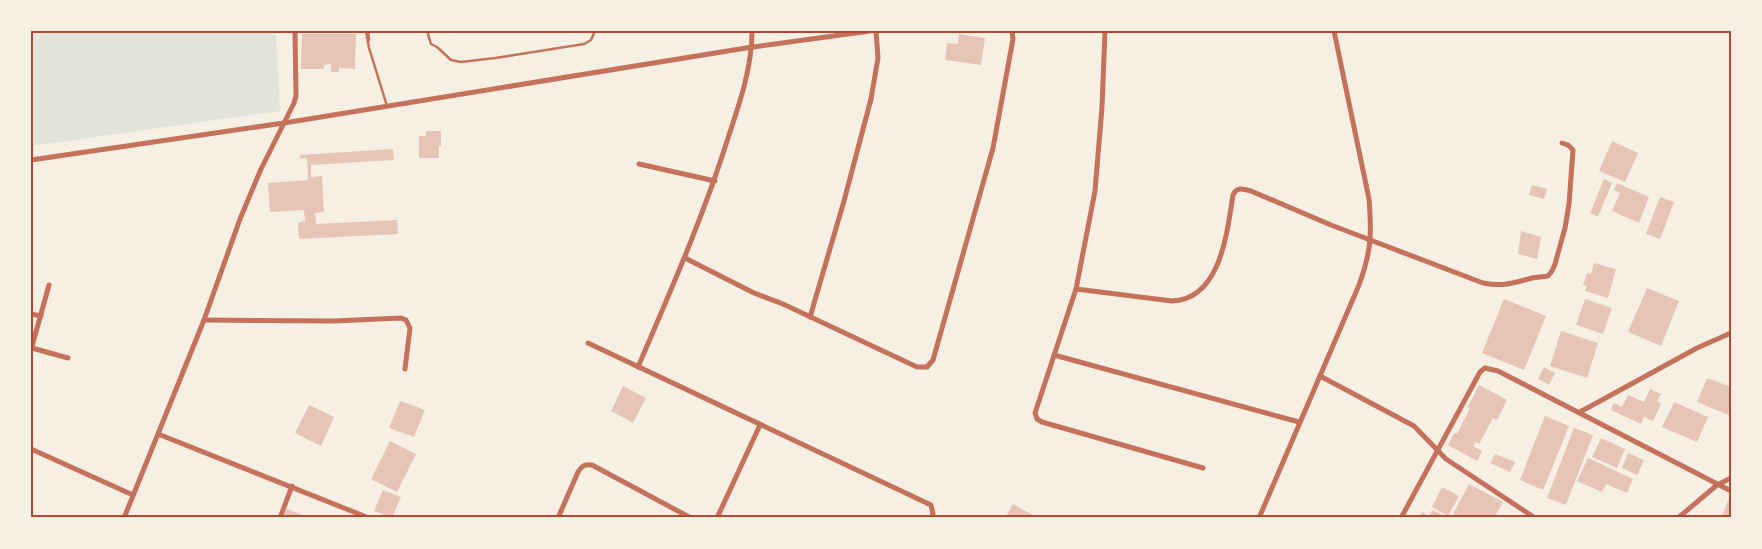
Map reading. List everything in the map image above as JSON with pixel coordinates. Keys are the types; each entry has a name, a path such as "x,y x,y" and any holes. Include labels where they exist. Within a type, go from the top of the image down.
{"street":[{"path":"124,518 204,320 260,169 292,110 296,96 295,31"},
{"path":"638,367 685,258 715,181 742,95 752,47 752,31"},
{"path":"31,160 284,123 752,47 870,31"},
{"path":"810,317 871,99 878,58 876,31"},
{"path":"685,258 754,293 768,297 916,367 926,367 930,364 993,148 1013,39 1012,31"},
{"path":"1105,31 1102,107 1095,191 1076,289 1034,413 1037,419 1042,422 1203,468"},
{"path":"1259,518 1368,260 1371,240 1370,199 1334,31"},
{"path":"1076,289 1172,301 1183,301 1190,298 1201,289 1222,257 1233,195 1235,190 1239,188 1251,191 1331,225 1475,280 1491,284 1510,285 1548,276 1552,271 1561,244 1569,204 1573,150 1562,143"},
{"path":"639,164 715,181"},
{"path":"49,285 32,349 68,358"},
{"path":"31,314 41,316"},
{"path":"204,320 334,321 401,318 406,320 410,328 405,369"},
{"path":"1580,412 1697,348 1731,333"},
{"path":"588,343 931,505 932,518"},
{"path":"1054,355 1299,422"},
{"path":"1401,518 1480,372 1485,368 1498,371 1731,491"},
{"path":"1320,376 1414,426 1423,433 1438,451 1455,465 1535,518"},
{"path":"717,518 760,425"},
{"path":"158,434 369,518"},
{"path":"31,449 134,495"},
{"path":"558,518 578,472 583,466 587,465 592,465 692,518"},
{"path":"1678,518 1717,485 1731,478"},
{"path":"280,518 292,486"}],"lane":[{"path":"367,31 369,48 387,106"},
{"path":"428,31 432,44 451,60 461,62 584,44 591,40 596,31"}],"shaded area":[{"path":"31,31 276,31 280,111 31,146"}],"building":[{"path":"302,34 356,34 355,69 339,68 339,72 331,72 331,64 324,65 324,69 301,69"},
{"path":"959,34 985,38 981,65 945,60 947,43 958,44"},
{"path":"426,131 441,131 439,158 419,158 419,136 426,136"},
{"path":"1612,141 1638,153 1625,182 1599,171"},
{"path":"393,149 394,160 311,165 311,177 322,176 324,212 315,213 316,224 397,220 398,234 299,239 298,223 305,221 304,210 270,212 268,183 308,180 307,158 300,159 300,155"},
{"path":"1604,179 1612,183 1598,217 1590,213"},
{"path":"1617,183 1649,197 1639,223 1612,211 1620,193 1614,190"},
{"path":"1532,185 1547,189 1544,199 1529,195"},
{"path":"1660,197 1674,202 1660,239 1646,234"},
{"path":"1521,231 1541,237 1537,259 1518,254"},
{"path":"1594,263 1616,269 1608,298 1585,291 1587,286 1583,285 1587,273 1591,274"},
{"path":"1647,288 1679,301 1661,346 1628,332"},
{"path":"1504,299 1546,316 1524,370 1482,353"},
{"path":"1585,299 1612,308 1603,334 1576,325"},
{"path":"1561,331 1598,343 1587,378 1550,366"},
{"path":"1544,367 1555,373 1549,385 1538,379"},
{"path":"1707,378 1731,387 1731,416 1697,402"},
{"path":"1479,385 1507,400 1497,420 1493,418 1479,444 1476,442 1473,446 1482,451 1477,461 1448,445 1454,433 1457,434"},
{"path":"623,386 646,398 633,423 611,411"},
{"path":"1650,389 1661,394 1657,401 1661,404 1653,421 1644,417 1641,424 1611,410 1614,403 1622,407 1628,395 1644,402"},
{"path":"400,401 425,410 414,437 389,428"},
{"path":"1674,402 1708,417 1697,442 1662,427"},
{"path":"309,405 334,417 321,446 295,433"},
{"path":"1545,416 1569,426 1543,490 1520,480"},
{"path":"1574,428 1593,435 1566,505 1547,498"},
{"path":"1601,438 1625,449 1617,468 1592,457"},
{"path":"390,441 416,454 397,492 371,479"},
{"path":"1628,453 1644,460 1637,475 1622,468"},
{"path":"1495,454 1515,462 1510,472 1490,463"},
{"path":"1588,458 1633,479 1627,493 1606,484 1602,492 1577,481"},
{"path":"1469,484 1503,502 1494,518 1460,518 1453,514"},
{"path":"1442,487 1459,496 1448,516 1432,507"},
{"path":"383,490 401,497 392,518 374,511"},
{"path":"1731,493 1731,518 1721,518"},
{"path":"1013,504 1038,518 1005,518"},
{"path":"287,509 310,518 283,518"},
{"path":"1432,510 1449,518 1419,518 1422,512 1429,516"}]}
